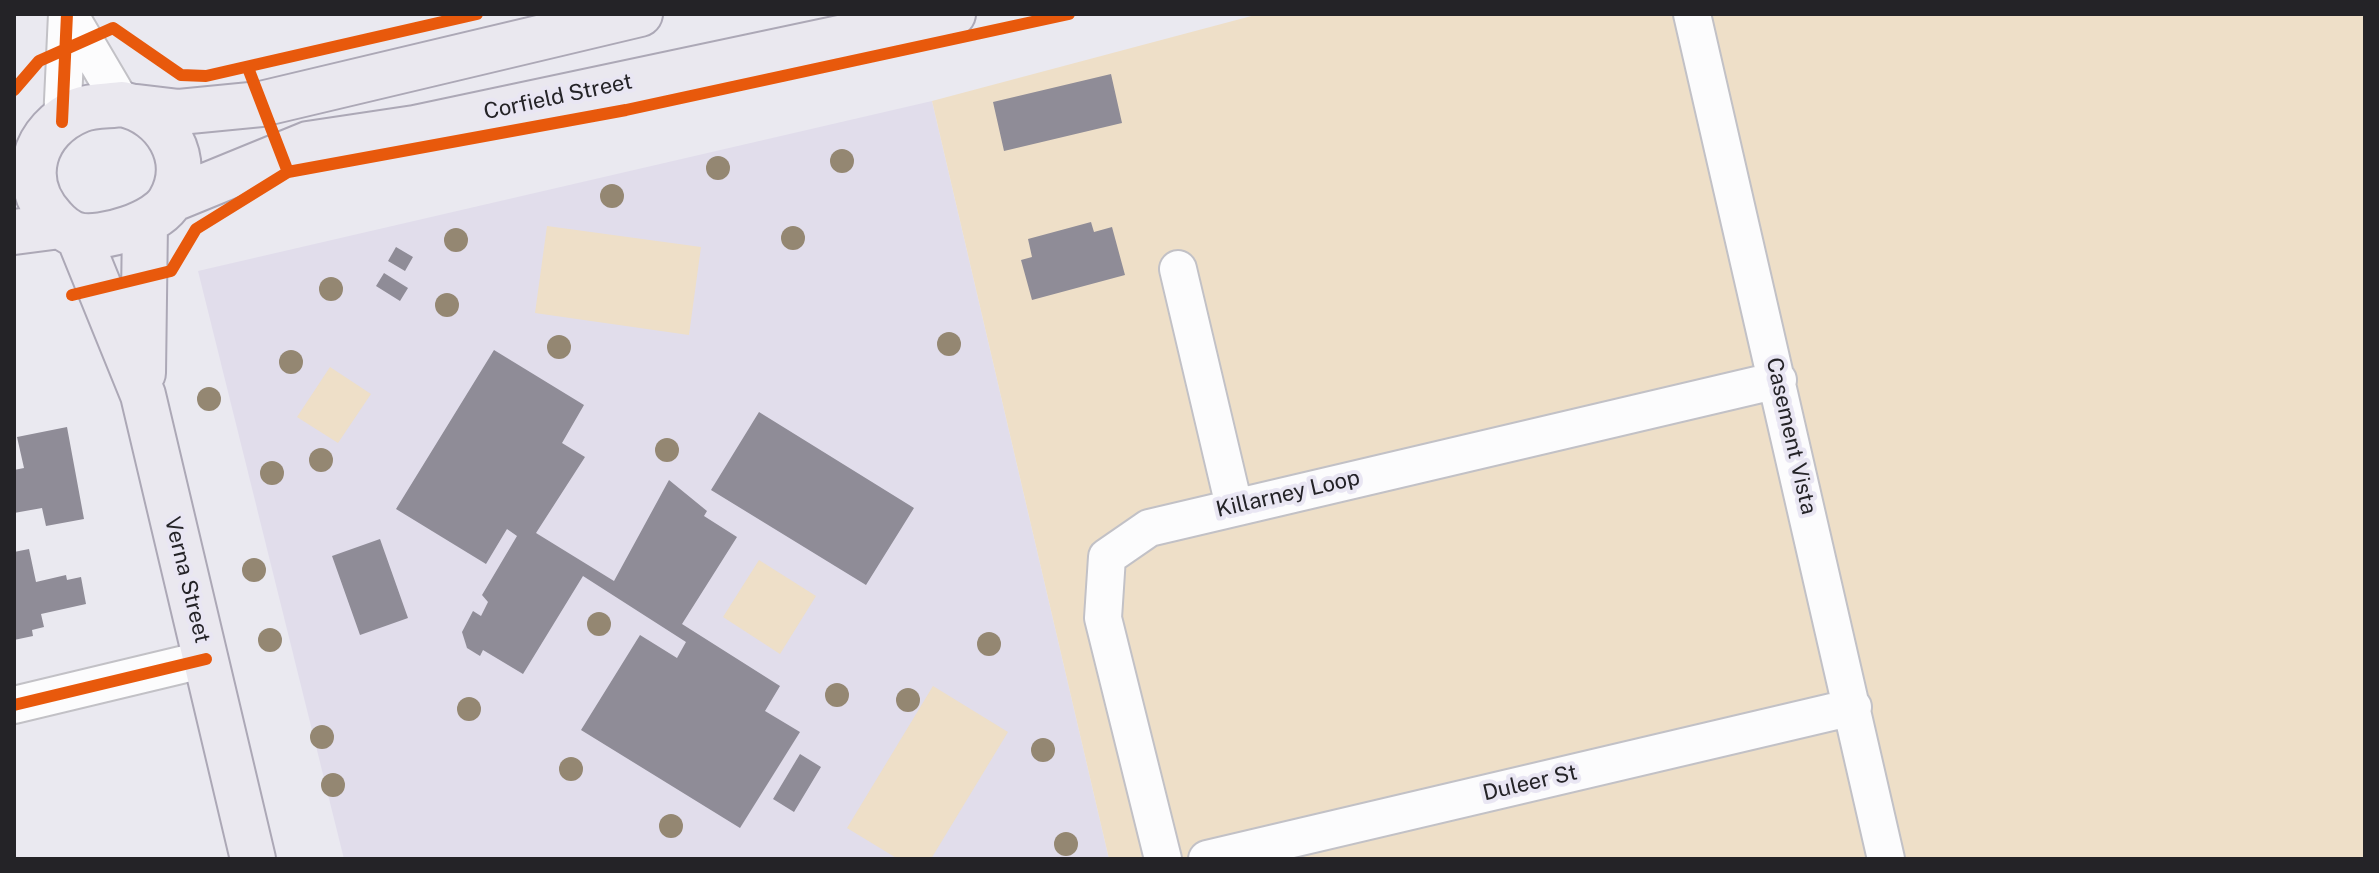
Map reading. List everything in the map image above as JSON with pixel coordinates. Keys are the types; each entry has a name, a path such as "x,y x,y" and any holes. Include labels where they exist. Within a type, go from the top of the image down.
{"main road":[{"path":"69,230 38,202 34,184 35,156 42,133 81,110 129,106 179,112 261,104 640,14"},
{"name":"Corfield Street","path":"158,212 308,144 415,128 953,14"},
{"path":"14,232 69,230 98,235 158,212 179,167 174,143 163,124 129,106"},
{"name":"Verna Street","path":"143,395 158,212"},
{"name":"Verna Street","path":"69,230 143,395 253,859"}],"street":[{"path":"68,14 129,106"},
{"path":"42,133 68,14"},
{"name":"Casement Vista","path":"1692,14 1886,859"},
{"path":"1178,269 1234,506"},
{"name":"Killarney Loop","path":"1163,859 1103,618 1107,557 1149,528 1778,380"},
{"path":"14,705 206,659"},
{"name":"Duleer St","path":"1207,859 1853,707"}],"shaded area":[{"path":"1259,14 2365,14 2365,859 1109,859 932,101"},
{"path":"932,101 1109,859 344,859 198,271"},
{"path":"547,226 701,247 689,335 535,313"},
{"path":"330,367 371,394 338,443 297,417"},
{"path":"759,560 816,596 780,654 723,617"},
{"path":"933,686 1008,732 931,859 898,859 847,828"}],"building":[{"path":"1111,74 1122,123 1004,151 993,102"},
{"path":"1091,222 1094,232 1112,227 1125,275 1032,300 1021,260 1032,257 1028,239"},
{"path":"396,247 413,257 405,271 388,261"},
{"path":"384,273 408,288 400,301 376,286"},
{"path":"494,350 584,405 562,443 585,457 536,533 614,581 669,480 707,511 704,516 737,537 682,624 780,686 765,711 800,732 740,828 581,730 640,635 677,658 686,642 583,576 523,674 483,650 480,656 467,648 462,632 473,611 481,616 488,602 482,595 517,536 507,529 486,564 396,509"},
{"path":"759,412 914,508 866,585 711,490"},
{"path":"67,427 84,519 46,526 42,508 14,513 14,470 24,468 17,437"},
{"path":"380,539 408,618 360,635 332,556"},
{"path":"29,549 36,582 66,575 67,580 81,577 86,604 41,614 44,627 32,630 33,636 14,640 14,552"},
{"path":"800,754 821,767 794,812 773,799"}],"cycle path":[{"path":"62,122 67,14"},
{"path":"14,90 39,61 113,28 181,75 206,76 477,14"},
{"path":"288,172 626,110 1069,14"},
{"path":"72,295 171,271 196,229 288,172 248,68"},
{"path":"14,705 206,659"}]}
